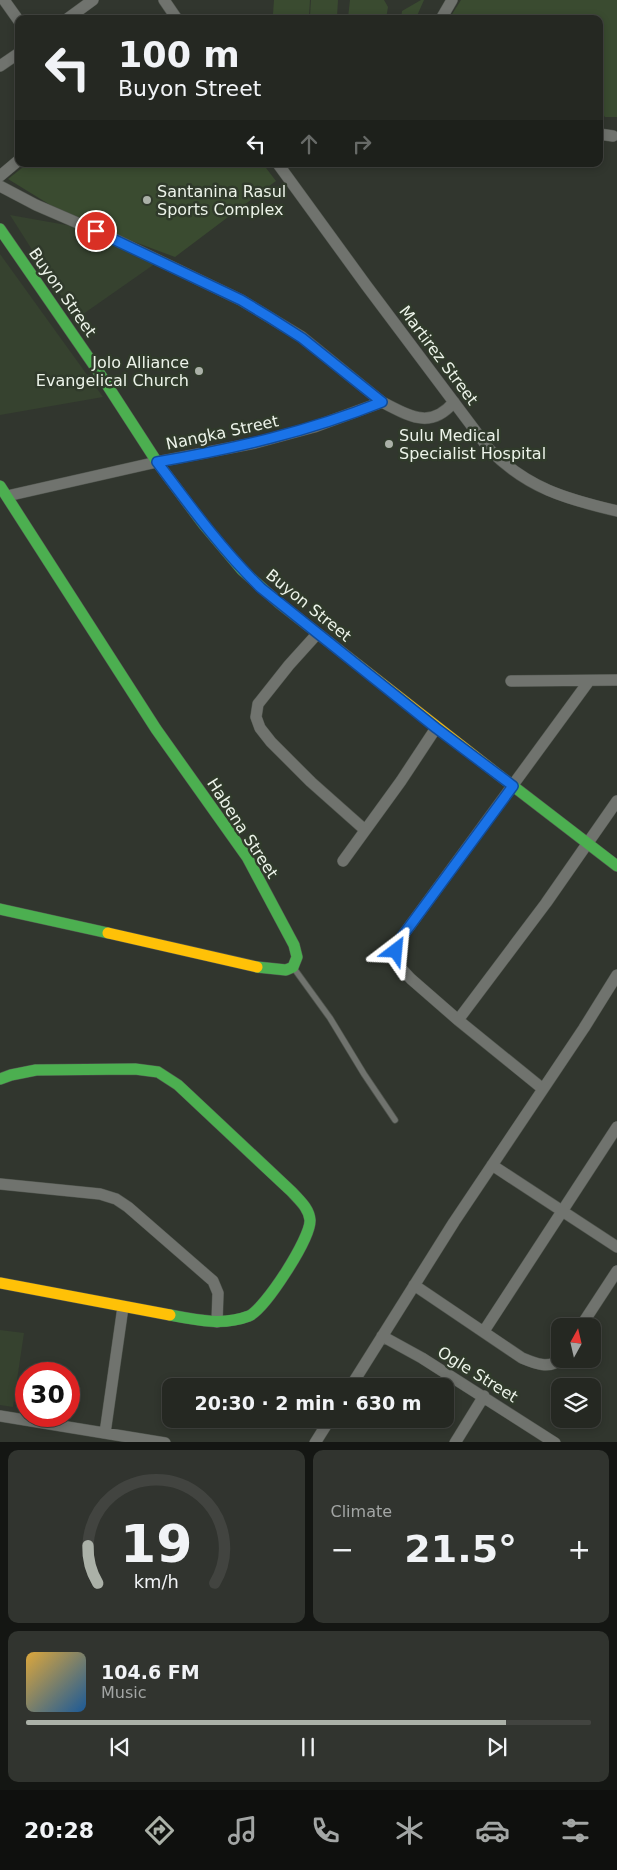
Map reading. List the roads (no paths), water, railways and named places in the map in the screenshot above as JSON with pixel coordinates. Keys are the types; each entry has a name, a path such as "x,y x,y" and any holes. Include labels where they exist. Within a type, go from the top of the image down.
{"street":[{"path":"4,0 15,15"},
{"path":"72,15 93,0"},
{"path":"164,0 174,15"},
{"path":"443,15 452,0"},
{"path":"0,66 15,56"},
{"path":"0,176 15,163"},
{"name":"Martirez Street","path":"280,167 489,449 527,480 559,496 617,511"},
{"path":"0,186 36,205 110,237 241,300 302,338 382,402 412,417 432,418 445,412 454,402"},
{"name":"Buyon Street","path":"0,229 100,374 157,462 204,525 242,570 317,634 436,728 617,866"},
{"name":"Nangka Street","path":"6,496 157,462 255,443 314,427 382,402"},
{"name":"Habena Street","path":"0,486 156,728 247,857 294,945 297,957 293,967"},
{"path":"317,634 258,704 256,717 260,728 271,742 310,782 365,830"},
{"path":"511,681 617,680"},
{"path":"543,1089 458,1020 396,963 395,957 398,942 589,681"},
{"path":"343,861 436,728"},
{"path":"458,1020 546,903 617,802"},
{"path":"0,909 221,960 277,970 286,970 293,967"},
{"path":"356,1378 414,1285 617,975"},
{"path":"0,1079 19,1073 46,1070 140,1070 163,1074 178,1085 302,1203 310,1218 307,1235 264,1303 251,1315 230,1322 217,1322 122,1307 0,1283"},
{"path":"484,1331 617,1127"},
{"path":"492,1165 617,1247"},
{"path":"0,1184 100,1194 116,1199 128,1207 213,1281 218,1293 217,1322"},
{"path":"586,1318 617,1271"},
{"path":"414,1285 522,1358 551,1364"},
{"path":"105,1433 122,1307"},
{"name":"Ogle Street","path":"382,1336 422,1358 555,1442"},
{"path":"455,1442 484,1396"},
{"path":"0,1416 165,1442"},
{"path":"315,1442 324,1428"}],"lane":[{"path":"293,967 330,1018 395,1120"}],"place":[{"name":"Santanina Rasul Sports Complex","path":"147,200"},
{"name":"Jolo Alliance Evangelical Church","path":"199,371"},
{"name":"Sulu Medical Specialist Hospital","path":"389,444"}]}
